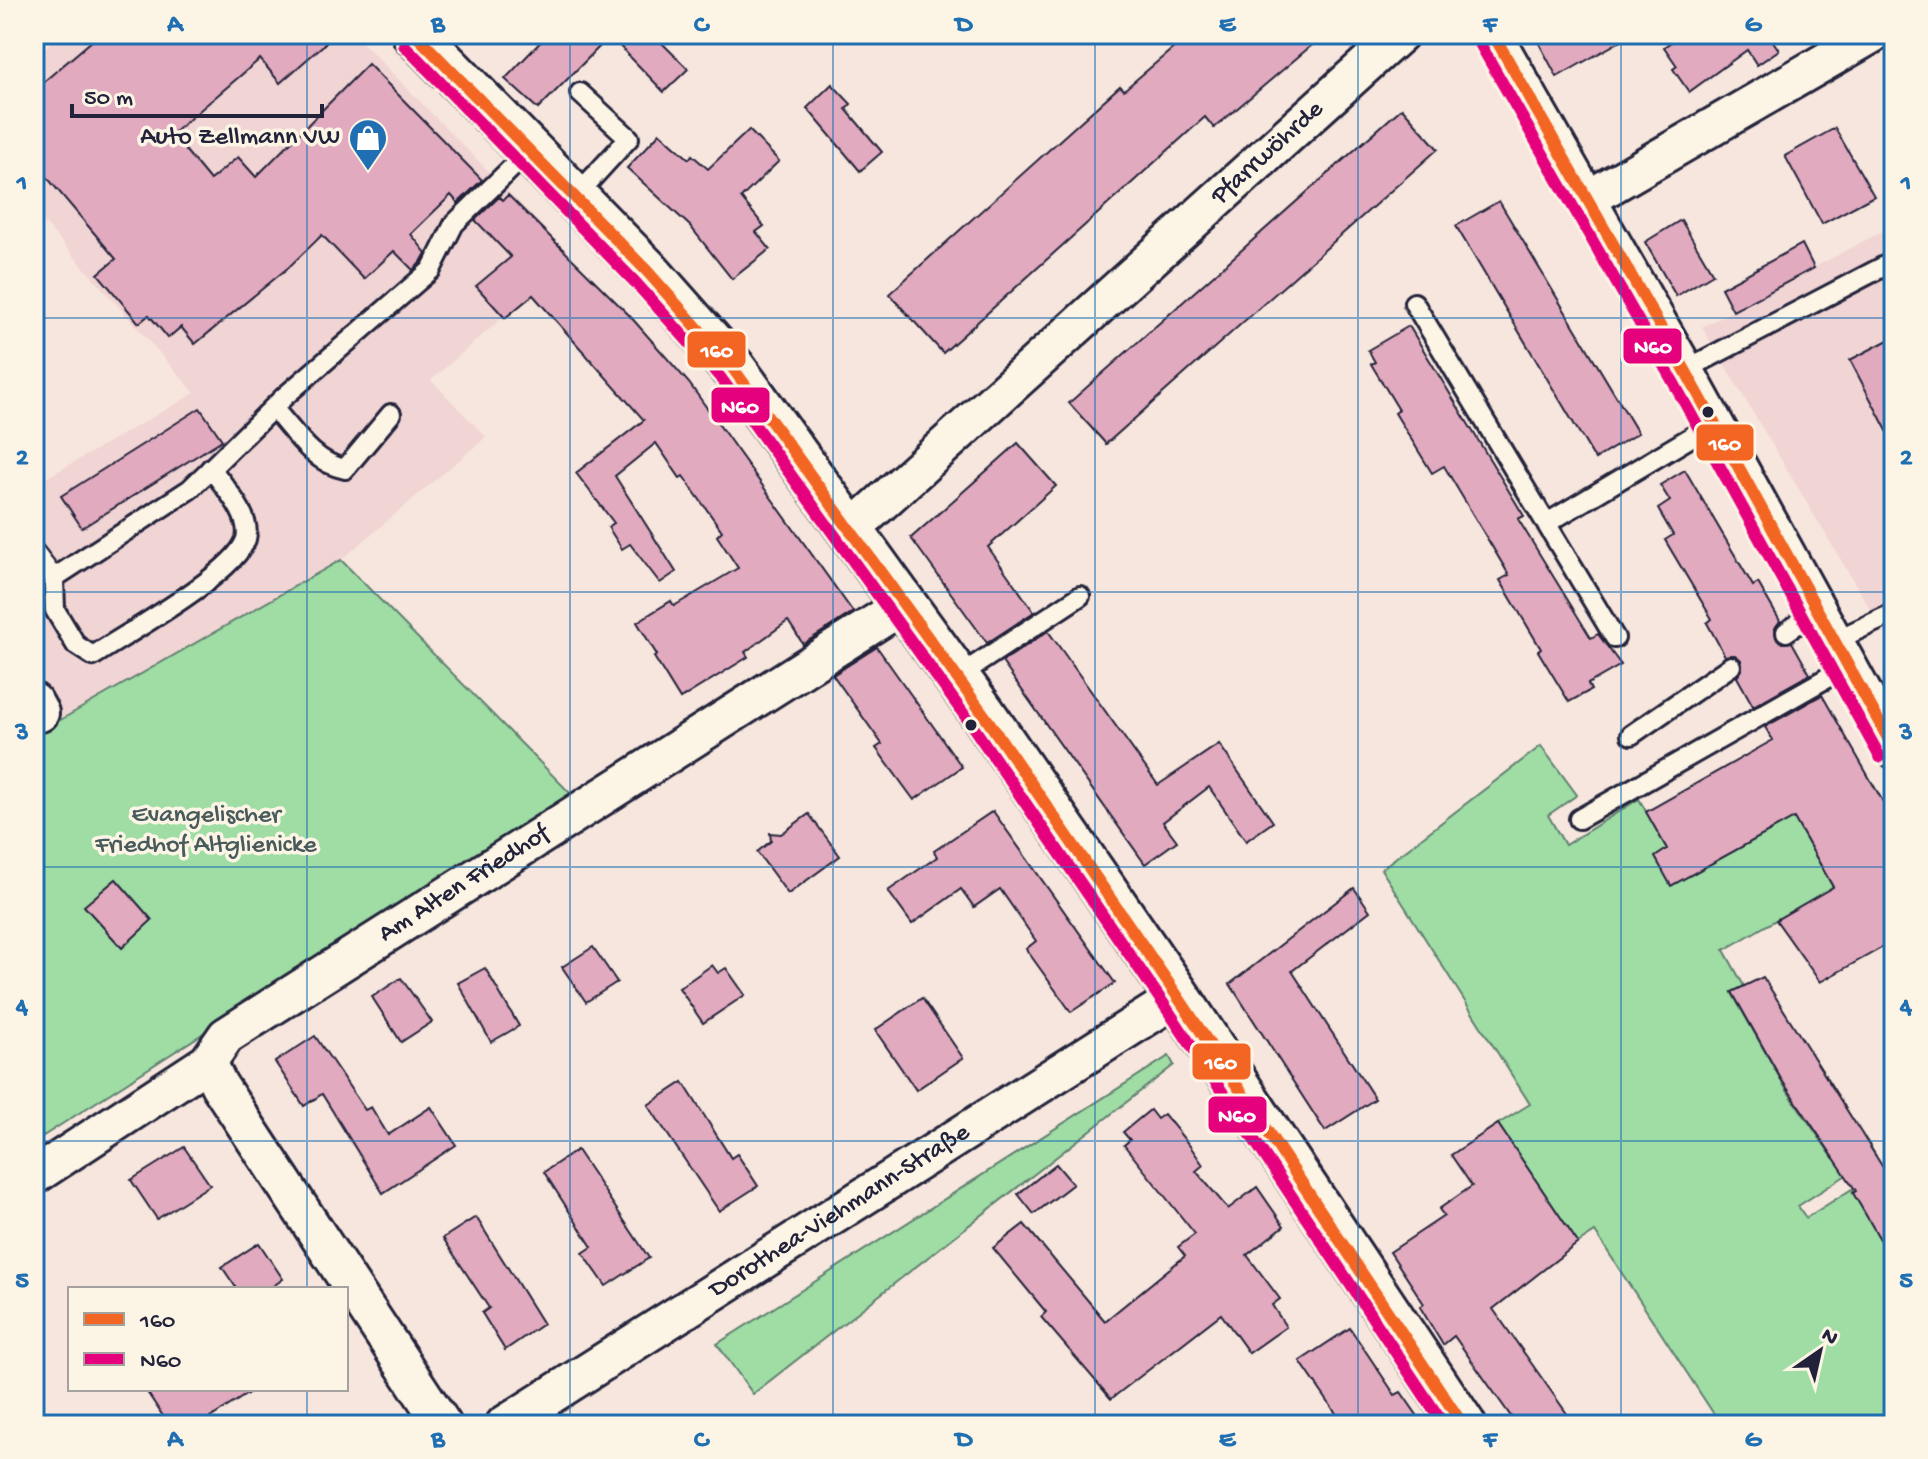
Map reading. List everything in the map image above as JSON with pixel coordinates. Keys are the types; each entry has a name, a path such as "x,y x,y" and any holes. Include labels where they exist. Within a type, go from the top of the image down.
{"street":[{"path":"415,34 647,271 732,367 957,677 1178,997 1463,1425"},
{"name":"Pfarrwöhrde","path":"851,530 1400,34"},
{"path":"1493,34 1685,370 1894,749"},
{"path":"1586,200 1873,34"},
{"name":"Am Alten Friedhof","path":"34,1176 208,1062 226,1036 905,604"},
{"name":"Dorothea-Viehmann-Straße","path":"504,1425 1178,997"},
{"path":"208,1062 219,1085 443,1425"}],"lane":[{"path":"575,197 629,138 580,93"},
{"path":"54,578 190,489 273,408 431,270 454,224 530,150"},
{"path":"1685,370 1894,261"},
{"path":"1414,303 1615,638"},
{"path":"273,408 319,459 329,466 345,469 391,414"},
{"path":"1547,523 1713,424"},
{"path":"34,552 54,578 55,610 76,645 93,656 212,578 235,558 246,538 244,517 211,468"},
{"path":"957,677 1080,596"},
{"path":"1579,819 1833,639 1894,613"},
{"path":"1786,632 1833,639"},
{"path":"1631,735 1731,666"}],"shaded area":[{"path":"61,34 354,34 572,257 431,380 486,437 341,560 63,718 34,668 34,485 195,393 34,211 34,57"},
{"path":"1894,225 1894,649 1702,327"}],"green space":[{"name":"Evangelischer Friedhof Altglienicke","path":"341,560 573,796 34,1142 34,735"},
{"path":"1541,746 1577,795 1548,815 1565,845 1639,799 1667,849 1655,857 1794,818 1833,887 1724,950 1744,986 1732,993 1786,1089 1833,1158 1865,1138 1876,1156 1798,1206 1806,1218 1852,1189 1894,1263 1894,1425 1721,1425 1595,1232 1578,1243 1498,1124 1530,1104 1381,869"},
{"path":"1169,1056 1174,1065 753,1394 717,1344"}],"building":[{"path":"100,34 336,34 280,83 260,59 172,134 210,180 238,157 256,177 368,64 482,180 458,203 451,195 411,234 426,253 413,270 394,251 364,279 322,235 289,267 195,344 181,327 168,338 149,315 139,323 98,274 116,259 34,162 34,90"},
{"path":"548,34 653,34 688,69 664,92 610,36 538,109 505,79"},
{"path":"1190,34 1325,34 1214,128 1205,117 943,353 889,294 1120,86 1124,90"},
{"path":"1534,34 1633,34 1557,77"},
{"path":"1682,34 1768,34 1779,50 1757,65 1747,50 1689,92 1673,69 1677,66 1664,47"},
{"path":"832,84 851,104 846,109 882,152 860,171 807,108"},
{"path":"1402,108 1438,149 1106,444 1069,403"},
{"path":"1835,128 1874,196 1822,224 1785,156"},
{"path":"749,130 779,161 741,198 764,226 756,232 770,249 732,279 690,226 627,168 660,133 689,159 692,155 708,169"},
{"path":"508,195 629,315 689,383 853,612 803,644 788,621 745,652 748,657 680,699 637,622 671,601 674,606 738,568 717,536 722,531 656,443 615,476 676,572 660,583 630,544 622,549 608,527 614,523 576,473 644,420 533,295 505,318 476,286 511,257 475,220 499,197 503,200"},
{"path":"1499,201 1638,433 1595,459 1456,226"},
{"path":"1681,220 1713,274 1676,296 1645,242"},
{"path":"1802,244 1814,268 1733,311 1721,288"},
{"path":"1409,326 1524,516 1518,519 1591,638 1598,634 1621,665 1588,684 1591,690 1569,702 1500,580 1509,575 1444,466 1432,473 1395,413 1399,410 1371,364 1375,362 1368,350"},
{"path":"1894,337 1894,444 1850,360"},
{"path":"200,408 222,440 82,528 61,496"},
{"path":"1018,443 1056,486 988,547 1034,612 987,643 911,538"},
{"path":"1685,470 1753,586 1758,583 1780,621 1775,628 1776,638 1782,643 1792,642 1810,674 1753,706 1737,677 1742,670 1741,660 1735,655 1725,656 1707,623 1712,619 1665,540 1673,535 1658,509 1670,501 1660,485"},
{"path":"1048,631 1158,785 1219,744 1273,822 1246,841 1209,787 1163,822 1177,841 1145,864 1002,662"},
{"path":"877,647 962,767 914,800 876,748 882,744 833,675"},
{"path":"1822,695 1894,821 1894,941 1820,982 1776,920 1833,887 1794,818 1671,886 1655,857 1667,849 1646,812 1773,740 1765,727"},
{"path":"993,811 1115,983 1071,1012 1026,949 1036,941 1000,889 974,907 961,889 912,924 888,891 937,857 934,851"},
{"path":"809,814 840,856 788,894 757,852 771,841 770,833 781,834"},
{"path":"116,879 152,920 122,948 84,906"},
{"path":"1354,888 1370,911 1292,971 1375,1099 1325,1131 1230,984"},
{"path":"593,947 617,982 586,1002 562,967"},
{"path":"712,965 718,973 726,968 745,995 703,1023 679,988"},
{"path":"485,968 519,1026 491,1042 458,983"},
{"path":"1763,977 1894,1185 1894,1263 1853,1193 1856,1191 1781,1079 1732,992"},
{"path":"401,978 432,1022 401,1042 372,997"},
{"path":"922,998 963,1058 916,1090 875,1030"},
{"path":"315,1036 365,1110 371,1107 388,1135 431,1107 456,1145 383,1193 322,1094 304,1106 275,1062"},
{"path":"683,1082 731,1158 737,1154 758,1186 719,1211 648,1105"},
{"path":"1150,1110 1157,1119 1164,1114 1190,1146 1203,1165 1196,1171 1228,1209 1257,1187 1284,1226 1247,1255 1280,1299 1272,1305 1286,1327 1249,1353 1221,1314 1111,1399 1041,1317 1046,1312 993,1248 1024,1224 1105,1321 1185,1256 1178,1247 1195,1234 1124,1145 1130,1140 1123,1132"},
{"path":"1498,1124 1578,1243 1493,1309 1575,1425 1517,1425 1454,1336 1443,1345 1420,1307 1424,1304 1390,1252 1444,1216 1439,1209 1472,1186 1451,1155"},
{"path":"184,1147 210,1185 157,1219 131,1180"},
{"path":"577,1150 649,1258 606,1286 583,1253 592,1247 544,1172"},
{"path":"1056,1164 1073,1184 1034,1214 1018,1194"},
{"path":"476,1217 543,1324 505,1350 482,1313 489,1308 443,1238"},
{"path":"259,1243 283,1279 272,1287 236,1287 222,1267"},
{"path":"1350,1328 1395,1395 1401,1392 1424,1425 1344,1425 1300,1361"},
{"path":"146,1391 252,1391 199,1425 169,1425"}],"transit line":[{"name":"160","path":"415,34 647,271 732,367 984,715 1178,997 1463,1425"},
{"name":"160","path":"1493,34 1685,370 1894,749"},
{"name":"N60","path":"1479,42 1671,378 1880,757"},
{"name":"N60","path":"404,45 635,282 720,377 971,724 1165,1006 1444,1425"}],"place":[{"name":"Auto Zellmann VW","path":"368,172"}]}
